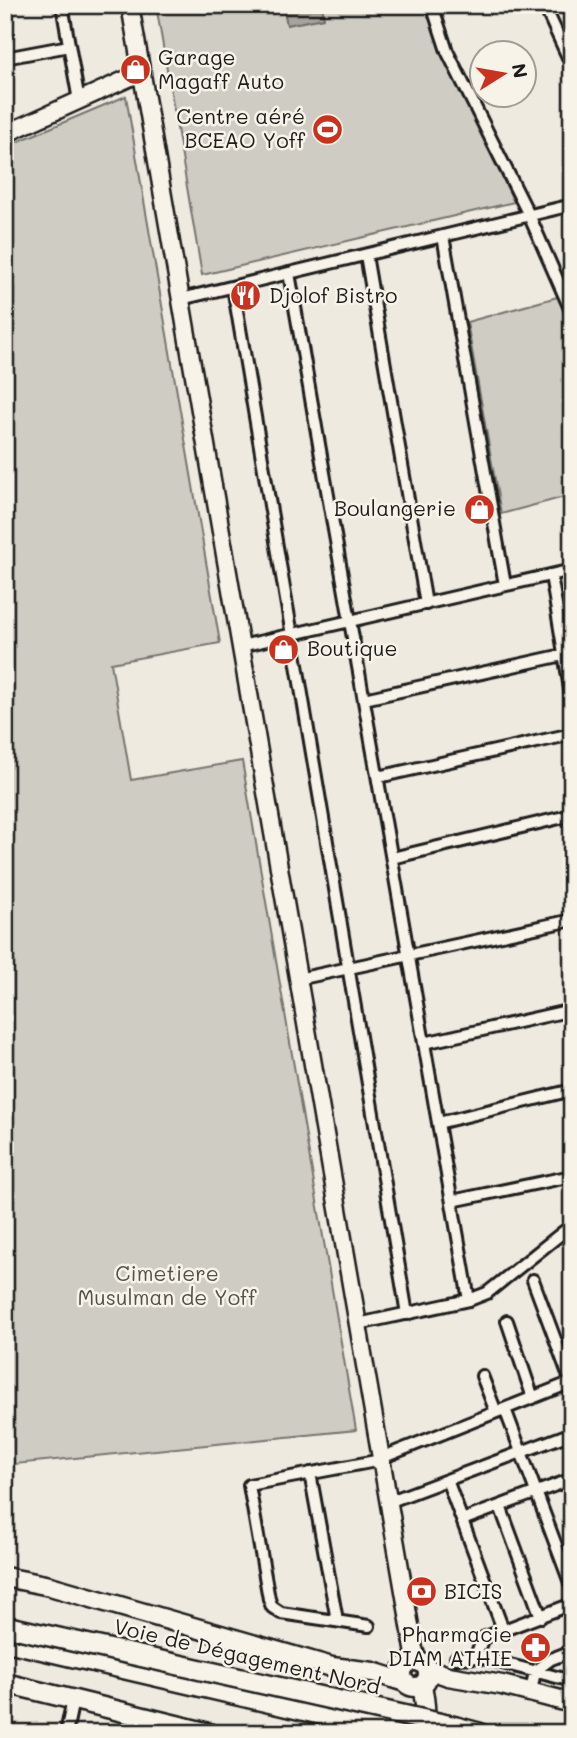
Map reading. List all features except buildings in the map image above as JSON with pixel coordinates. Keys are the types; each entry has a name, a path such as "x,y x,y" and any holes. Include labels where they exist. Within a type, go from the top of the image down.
{"highway":[{"name":"Voie de Dégagement Nord","path":"5,1626 479,1733"},
{"name":"Voie de Dégagement Nord","path":"5,1641 401,1733"}],"main road":[{"path":"5,1577 50,1586 332,1667 448,1676 572,1703"},
{"path":"414,1733 418,1722 415,1672"},
{"path":"415,1672 425,1703 425,1724 421,1733"},
{"path":"5,1683 209,1733"}],"street":[{"path":"62,5 79,101"},
{"path":"130,5 358,1324 415,1672"},
{"path":"432,5 447,51 529,215 572,313"},
{"path":"544,5 572,66"},
{"path":"5,58 69,46"},
{"path":"5,134 142,72"},
{"path":"181,299 572,205"},
{"path":"443,236 505,586"},
{"path":"366,255 426,604"},
{"path":"289,273 469,1300"},
{"path":"233,287 407,1314"},
{"path":"241,646 572,570"},
{"path":"551,575 568,654 572,701"},
{"path":"364,699 568,654"},
{"path":"377,777 572,734"},
{"path":"392,858 572,815"},
{"path":"298,979 572,920"},
{"path":"424,1044 572,1010"},
{"path":"438,1123 572,1090"},
{"path":"452,1201 572,1176"},
{"path":"358,1324 469,1300 487,1293 572,1225"},
{"path":"369,1626 281,1613 272,1607 249,1485 381,1459 572,1382 533,1280"},
{"path":"507,1321 533,1398"},
{"path":"482,1376 521,1452 572,1588"},
{"path":"388,1502 572,1433"},
{"path":"310,1473 337,1620"},
{"path":"462,1520 572,1479"},
{"path":"447,1480 504,1632"},
{"path":"500,1506 541,1617"},
{"path":"479,1657 478,1650 483,1638 572,1604"},
{"path":"531,1692 535,1671 551,1659 572,1651"},
{"path":"456,1658 479,1657 572,1681"},
{"path":"66,1733 73,1700"}],"green space":[{"name":"Centre aéré BCEAO Yoff","path":"156,5 425,5 444,56 514,202 202,275"},
{"name":"Cimetiere Musulman de Yoff","path":"126,96 220,643 111,663 131,780 242,761 356,1430 5,1465 5,147"},
{"path":"561,296 572,322 572,495 501,514 467,322"}],"shaded area":[{"path":"283,5 322,5 324,18 287,25"}],"place":[{"name":"Garage Magaff Auto","path":"135,70"},
{"name":"Centre aéré BCEAO Yoff","path":"328,129"},
{"name":"Djolof Bistro","path":"246,296"},
{"name":"Boulangerie","path":"479,509"},
{"name":"Boutique","path":"284,649"},
{"name":"BICIS","path":"421,1592"},
{"name":"Pharmacie DIAM ATHIE","path":"535,1647"}]}
